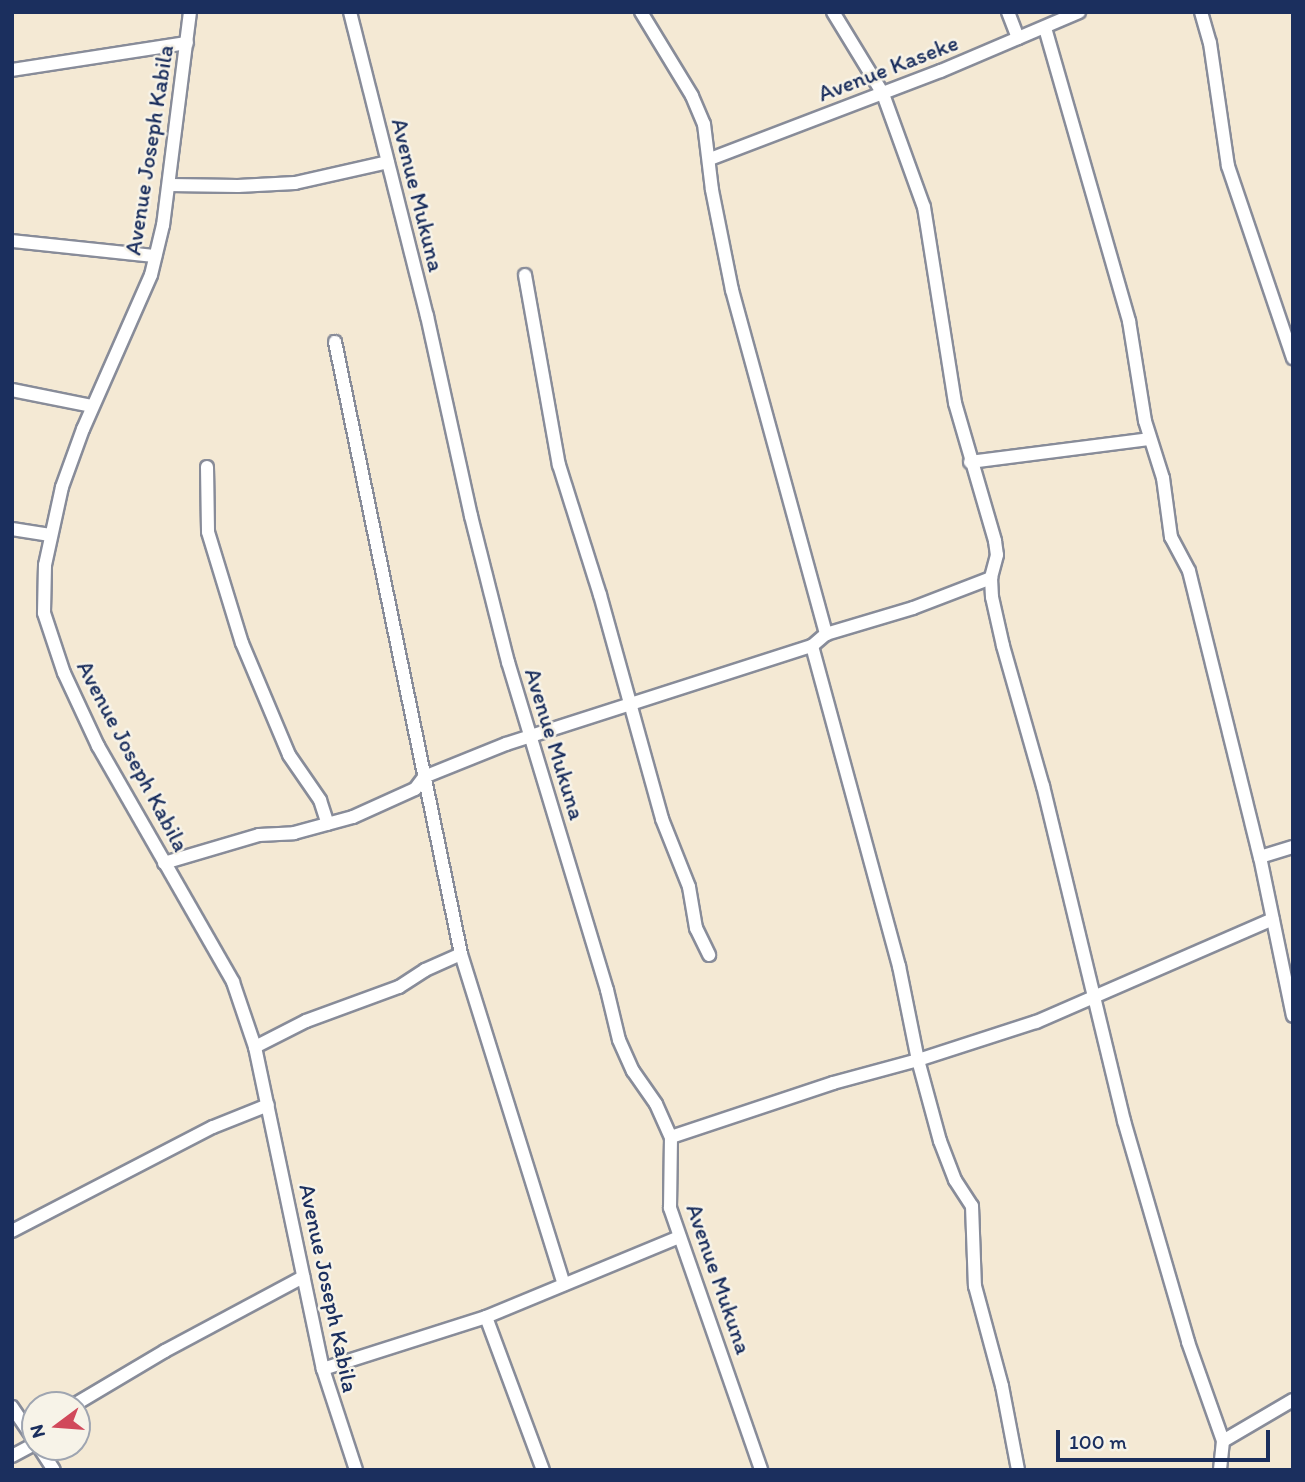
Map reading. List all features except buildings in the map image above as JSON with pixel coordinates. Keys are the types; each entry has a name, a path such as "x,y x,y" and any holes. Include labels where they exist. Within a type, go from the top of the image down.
{"street":[{"name":"Avenue Joseph Kabila","path":"191,12 170,184 155,256 147,283 92,406 65,475 49,535 42,590 52,642 98,746 233,982 255,1047 323,1369 356,1470"},
{"name":"Avenue Mukuna","path":"350,12 427,316 508,662 532,735 619,1040 634,1071 656,1104 671,1137 670,1208 761,1470"},
{"path":"641,12 692,96 704,124 712,190 732,290 826,634"},
{"path":"833,12 883,93 924,207 955,403 970,463 995,541 997,555 991,578 992,597 1003,646 1043,786 1124,1121 1155,1233 1204,1391 1223,1441 1220,1470"},
{"path":"1008,12 1018,38"},
{"name":"Avenue Kaseke","path":"710,159 883,93 1079,12"},
{"path":"1201,12 1214,66 1226,157 1257,259 1293,358"},
{"path":"1045,28 1129,321 1149,439 1163,478 1171,537 1177,554 1189,571 1260,857 1293,1016"},
{"path":"12,71 187,43"},
{"path":"170,184 238,186 295,183 388,162"},
{"path":"12,241 155,256"},
{"path":"524,275 559,465 586,544 662,819 689,887 696,928 709,956"},
{"path":"335,342 461,954 564,1284"},
{"path":"12,390 92,406"},
{"path":"970,463 1149,439"},
{"path":"207,467 208,532 242,643 289,755 320,800 328,824"},
{"path":"12,528 49,535"},
{"path":"12,538 26,531"},
{"path":"164,863 259,835 294,833 328,824 415,789 424,777 532,735 812,646 826,634 913,608 991,578"},
{"path":"812,646 898,966 918,1060 944,1154 958,1186 972,1206 975,1286 1005,1398 1018,1470"},
{"path":"1260,857 1293,847"},
{"path":"671,1137 833,1083 918,1060 1036,1022 1096,999 1273,919"},
{"path":"255,1047 306,1021 399,987 425,970 461,954"},
{"path":"12,1231 213,1127 268,1105"},
{"path":"323,1369 486,1317 679,1237"},
{"path":"91,1395 165,1351 303,1278"},
{"path":"486,1317 543,1470"},
{"path":"1223,1441 1293,1400"}]}
